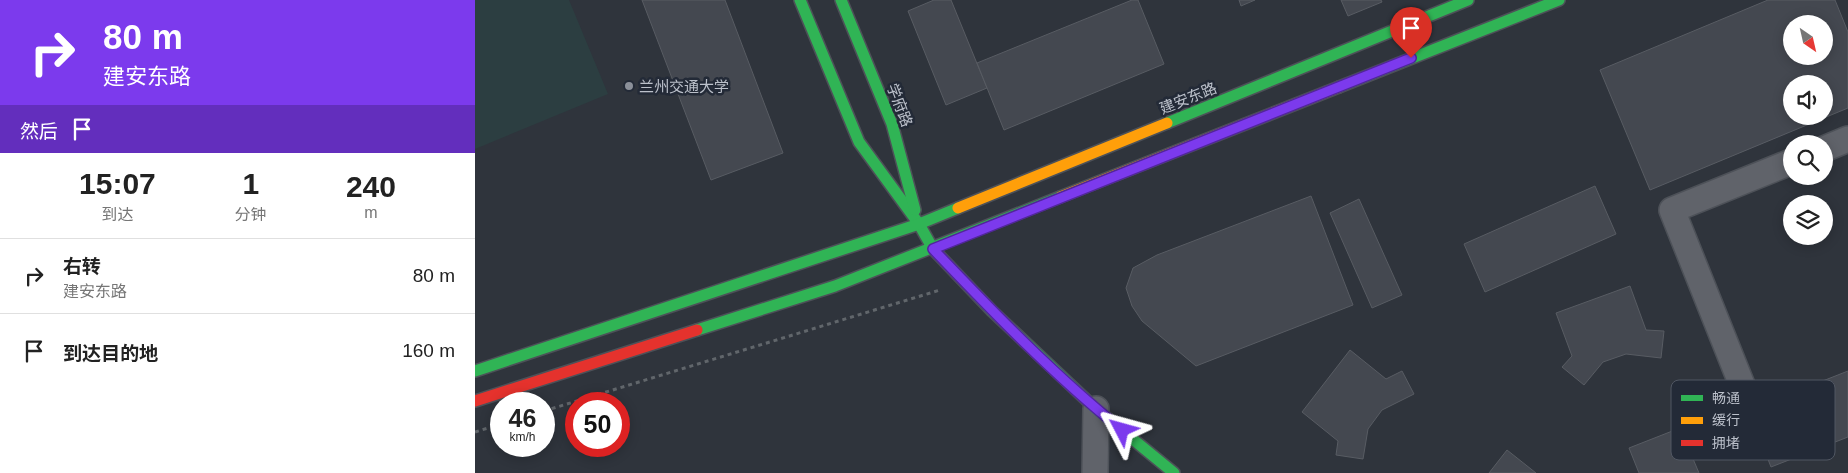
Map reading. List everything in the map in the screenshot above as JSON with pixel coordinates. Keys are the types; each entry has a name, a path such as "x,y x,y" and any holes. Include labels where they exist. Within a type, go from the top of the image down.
{"main road":[{"path":"800,0 859,142 919,224 933,249 992,311 1096,409 1174,473"},
{"name":"学府路","path":"841,0 892,124 919,224"},
{"name":"建安东路","path":"475,371 919,224 1468,0"},
{"path":"475,401 835,286 933,249 1559,0"}],"street":[{"path":"1833,145 1848,139"},
{"path":"1740,380 1672,210 1783,165"},
{"path":"1095,473 1096,409"}],"path":[{"path":"555,408 965,282"},
{"path":"475,432 490,427"}],"shaded area":[{"path":"475,0 569,0 608,94 475,149"}],"building":[{"path":"642,0 725,0 783,153 711,180"},
{"path":"934,0 951,0 987,88 946,105 908,11"},
{"path":"1132,0 1138,0 1164,64 1004,130 977,63"},
{"path":"1239,0 1255,0 1241,6"},
{"path":"1341,0 1381,0 1382,2 1348,16"},
{"path":"1768,0 1835,0 1848,32 1848,108 1833,114 1833,75 1783,75 1783,125 1807,125 1650,190 1600,70"},
{"path":"1595,186 1616,234 1485,292 1464,244"},
{"path":"1311,196 1353,305 1196,366 1142,321 1132,306 1126,288 1133,268 1157,255"},
{"path":"1359,199 1402,295 1372,308 1330,213"},
{"path":"1630,286 1646,330 1664,331 1661,358 1626,354 1603,362 1584,385 1562,367 1572,356 1556,313"},
{"path":"1350,350 1386,379 1402,371 1414,394 1382,410 1368,429 1363,459 1336,455 1338,441 1302,412"},
{"path":"1848,371 1848,437 1835,442 1835,380 1825,380"},
{"path":"1671,432 1671,460 1694,460 1699,473 1639,473 1629,448"},
{"path":"1507,450 1536,473 1489,473"},
{"path":"1768,460 1789,460 1771,467"}],"traffic: fast":[{"path":"800,0 859,142 919,224 933,249 992,311 1096,409 1174,473"},
{"path":"841,0 892,124 915,210"},
{"path":"1167,123 1468,0"},
{"path":"1339,87 1559,0"},
{"path":"697,330 835,286 1060,197"},
{"path":"475,371 919,224 958,208"}],"traffic: slow":[{"path":"1060,197 1339,87"},
{"path":"958,208 1167,123"}],"traffic: jam":[{"path":"475,401 697,330"}],"place":[{"name":"兰州交通大学","path":"629,86"}],"route":[{"path":"1122,430 1096,409 992,311 933,249 1411,58"}]}
